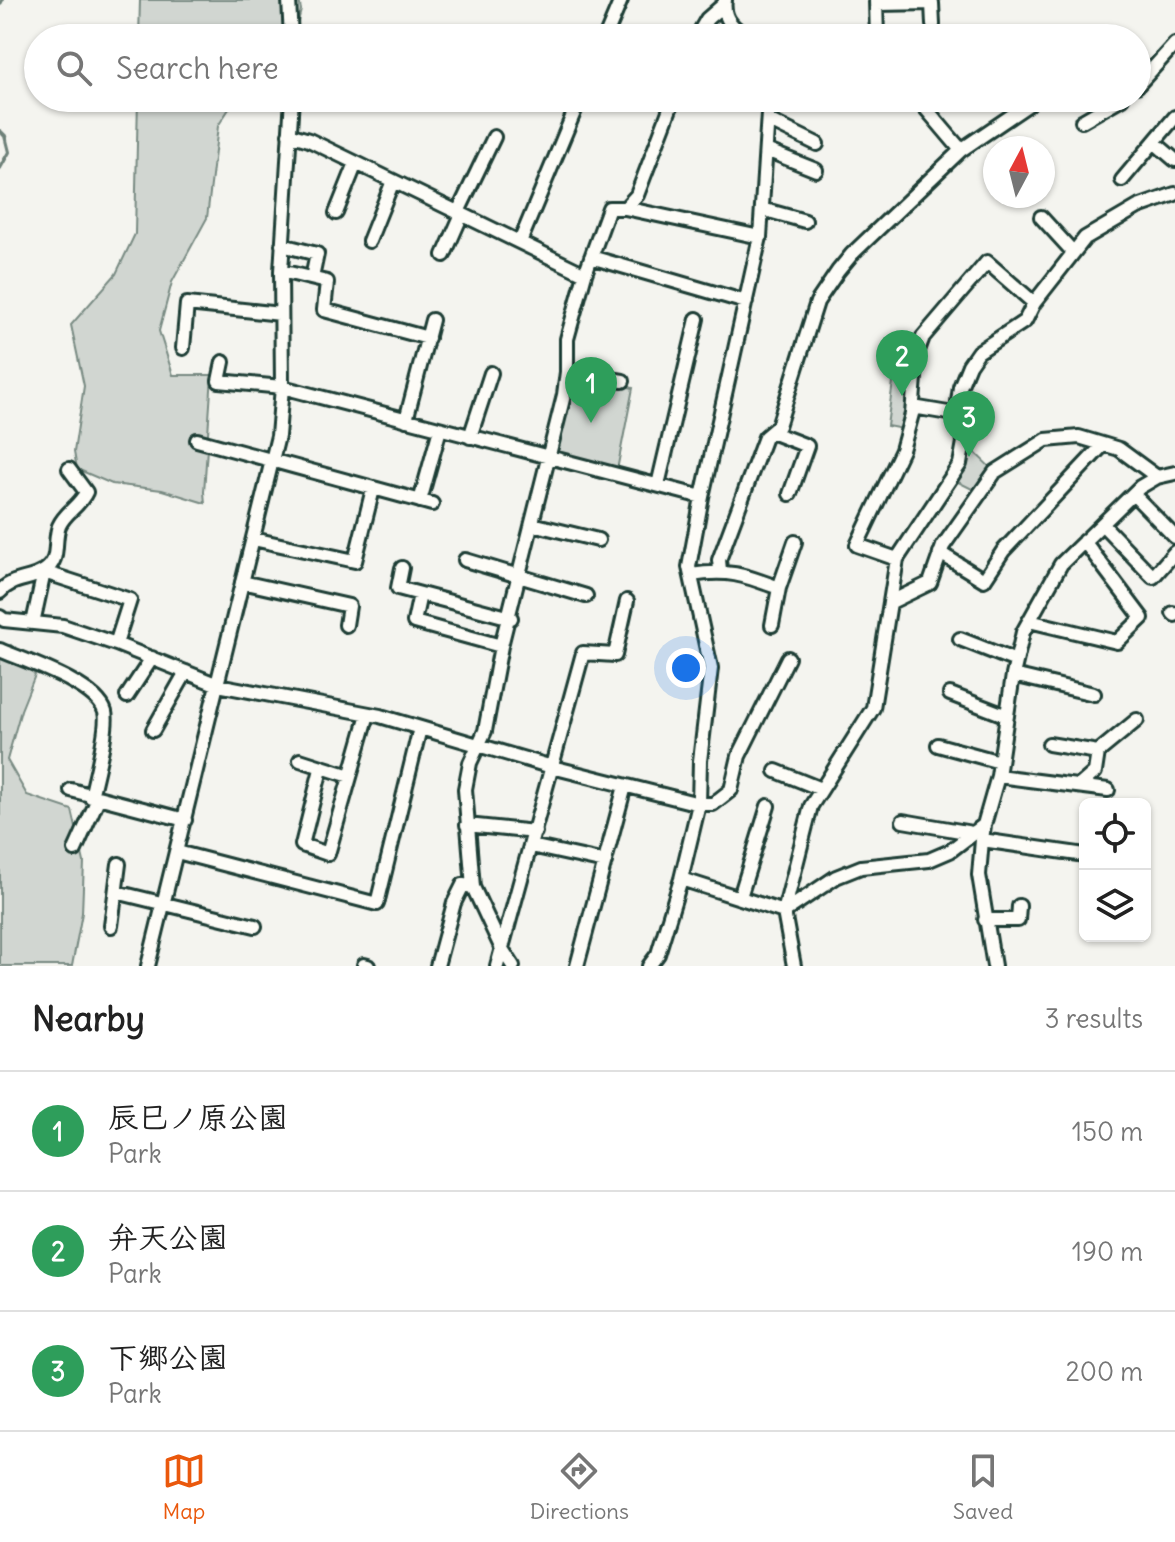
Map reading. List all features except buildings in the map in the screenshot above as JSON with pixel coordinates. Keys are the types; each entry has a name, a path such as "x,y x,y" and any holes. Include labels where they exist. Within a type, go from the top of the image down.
{"street":[{"path":"289,0 290,24"},
{"path":"611,24 621,0"},
{"path":"704,24 724,2"},
{"path":"724,2 726,18 730,24"},
{"path":"877,24 876,2 932,3 933,24"},
{"path":"1151,71 1175,44"},
{"path":"148,966 278,436 282,387 282,245 291,112"},
{"path":"520,242 574,112"},
{"path":"625,208 637,195 669,112"},
{"path":"649,966 658,954 681,879 699,804 700,761 711,668 689,567 760,237 768,112"},
{"path":"929,112 961,150"},
{"path":"720,570 719,560 765,437 778,426 817,302 824,291 852,254 961,150 1017,112"},
{"path":"1082,121 1098,112"},
{"path":"1122,180 1175,117"},
{"path":"768,120 817,144"},
{"path":"289,134 309,140 585,274"},
{"path":"444,255 494,137"},
{"path":"1154,142 1175,160"},
{"path":"766,150 816,170"},
{"path":"336,213 356,163"},
{"path":"369,241 393,181"},
{"path":"794,966 784,912 811,806 873,708 897,559 960,464 964,442 960,387 969,365 978,352 1025,321 1034,303 1085,238 1138,207 1175,194"},
{"path":"513,966 473,887 465,789 470,763 485,731 501,646 511,618 567,372 567,339 585,274 609,208 625,208 760,237"},
{"path":"762,209 805,221"},
{"path":"1041,217 1073,252"},
{"path":"282,245 317,254 312,278"},
{"path":"591,257 746,302"},
{"path":"897,559 857,545 902,450 913,407 917,353 923,337 987,262 1034,303"},
{"path":"281,271 327,282 324,310 428,338"},
{"path":"183,348 187,304 281,314"},
{"path":"658,485 697,319"},
{"path":"406,420 432,320"},
{"path":"223,362 219,381 282,387 702,497"},
{"path":"567,372 623,381"},
{"path":"470,437 491,373"},
{"path":"913,407 960,415"},
{"path":"197,440 426,503 440,429"},
{"path":"771,432 807,446 790,494"},
{"path":"891,602 930,583 940,553 995,472 1046,440 1079,437 1119,449 1157,477"},
{"path":"940,553 984,580 1003,551 1103,445"},
{"path":"0,592 5,585 44,572 54,563 60,525 86,492 69,469"},
{"path":"784,912 836,877 861,867 929,860 977,837 984,825 998,776 1013,675 1023,632 1051,578 1061,564 1133,494 1157,477 1175,473"},
{"path":"253,539 355,561 373,489"},
{"path":"1133,494 1175,537"},
{"path":"532,524 598,540"},
{"path":"1102,524 1153,577 1175,552"},
{"path":"1029,621 1117,642 1142,618 1084,541"},
{"path":"772,625 779,588 795,542"},
{"path":"465,560 586,596"},
{"path":"402,568 398,588 511,618"},
{"path":"691,575 720,570 748,576 779,588"},
{"path":"33,623 44,572"},
{"path":"44,572 130,600 116,644"},
{"path":"242,582 349,606 346,625"},
{"path":"420,594 414,622 501,646"},
{"path":"497,966 583,653 615,655 627,601"},
{"path":"0,617 4,620 63,626 218,685 368,714 552,767 699,804 713,804 731,790 739,756 788,658"},
{"path":"960,639 1016,661"},
{"path":"0,650 60,674 99,701 105,712 95,798 75,850"},
{"path":"127,696 152,658"},
{"path":"153,730 186,672"},
{"path":"1013,675 1094,694"},
{"path":"950,694 1007,716"},
{"path":"321,769 302,845 328,854 368,714"},
{"path":"1079,786 1095,772 1098,752 1137,720"},
{"path":"177,852 377,904 420,728"},
{"path":"1049,744 1098,752"},
{"path":"938,745 1000,762"},
{"path":"300,760 350,776"},
{"path":"776,771 821,789"},
{"path":"998,776 1108,790"},
{"path":"577,966 625,786"},
{"path":"71,790 185,820"},
{"path":"740,897 768,806"},
{"path":"903,821 1079,854"},
{"path":"467,825 535,832"},
{"path":"977,837 979,875 994,966"},
{"path":"531,846 605,862"},
{"path":"111,926 119,864"},
{"path":"681,879 784,912"},
{"path":"437,966 454,903 463,885 473,887"},
{"path":"116,892 255,926"},
{"path":"985,920 1018,920 1019,906"}],"shaded area":[{"path":"140,0 299,0 301,10 298,24 139,24"},
{"path":"138,112 227,112 218,126 207,218 172,282 159,331 173,375 212,375 205,503 162,490 112,484 77,469 74,452 84,386 71,325 116,274 135,234"},
{"path":"567,372 633,388 616,475 547,458"},
{"path":"893,382 915,385 908,430 887,426"},
{"path":"964,442 995,472 980,493 950,478"},
{"path":"11,645 35,675 7,760 27,795 72,810 84,862 82,913 72,966 0,966 0,648"}],"waterway":[{"path":"0,4 2,0"},
{"path":"0,131 5,136 9,152 0,168"}],"place":[{"name":"弁天公園","path":"902,396"},
{"name":"辰巳ノ原公園","path":"591,423"},
{"name":"下郷公園","path":"969,457"}]}
